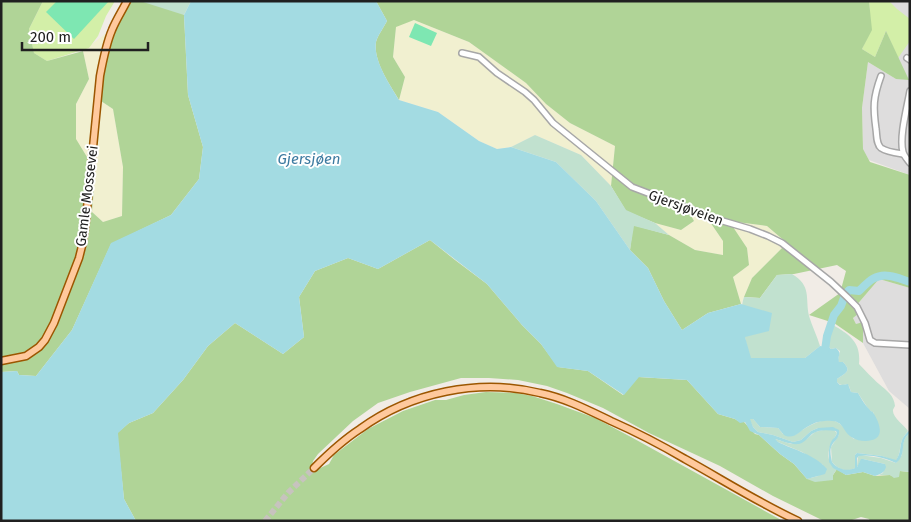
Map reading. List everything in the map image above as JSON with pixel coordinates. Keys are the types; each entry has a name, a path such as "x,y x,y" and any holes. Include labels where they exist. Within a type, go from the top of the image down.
{"main road":[{"name":"Gamle Mossevei","path":"1,361 26,356 45,340 54,324 78,258 85,229 100,76 113,28 127,1"},
{"path":"314,468 360,428 379,416 409,402 465,388 515,388 552,396 598,414 798,521"}],"street":[{"name":"Gjersjøveien","path":"462,53 479,57 497,73 525,92 553,123 632,187 716,219 750,229 782,243 857,307 870,340 875,343 910,345"},
{"path":"881,76 874,104 877,141 880,148 903,154"},
{"path":"910,91 902,144 903,154 910,162"}],"shaded area":[{"path":"869,1 910,1 910,175 869,160 863,150 862,108 868,62 896,79 908,79"},
{"path":"879,279 910,288 910,409 889,391 863,343 863,323 856,324 853,318 858,314 855,307"}],"green space":[{"path":"1,1 43,1 29,29 34,53 47,61 83,51 89,79 76,104 76,139 87,157 94,189 92,212 103,222 122,216 123,167 113,109 98,99 100,76 116,28 132,1 171,1 184,15 188,95 203,147 199,179 171,215 111,244 72,330 36,376 19,375 17,371 1,372"},
{"path":"43,1 115,1 106,16 98,36 89,48 47,61 34,53 29,29"},
{"path":"57,1 109,1 74,39 46,12"},
{"path":"140,1 191,1 184,15"},
{"path":"376,1 869,1 872,30 862,49 875,57 886,31 909,80 896,79 868,62 862,108 863,149 870,162 910,175 910,288 879,279 855,307 858,314 853,318 856,324 863,322 863,343 834,323 809,315 840,293 846,271 837,265 794,274 777,275 760,298 744,297 752,278 787,243 767,226 729,221 747,248 749,265 733,277 741,304 708,313 682,330 664,301 648,268 630,250 633,225 669,235 695,250 723,255 723,241 708,219 685,205 694,221 681,230 655,223 626,211 611,186 615,146 570,123 546,104 526,83 469,42 414,20 396,27 393,57 405,77 399,100 377,57 376,42 387,21"},
{"path":"869,1 889,1 910,19 910,41 898,58 886,31 875,57 862,49 871,30"},
{"path":"414,20 469,42 526,83 546,104 570,123 615,146 611,186 581,155 535,135 511,147 497,149 479,141 438,112 399,100 405,77 393,57 396,26"},
{"path":"415,23 437,33 431,46 409,37"},
{"path":"113,28 98,99 113,109 123,167 122,216 103,222 92,212 94,189 87,157 76,140 76,104 89,79 83,51"},
{"path":"535,135 581,155 611,186 626,210 655,223 669,235 634,226 630,250 596,201 556,162 511,147"},
{"path":"684,205 708,219 723,241 723,255 695,250 669,235 655,223 681,230 694,221"},
{"path":"728,221 767,226 787,243 752,278 741,304 733,277 749,265 747,248"},
{"path":"430,240 487,284 541,344 558,367 588,371 623,395 638,377 687,380 718,414 744,422 755,434 759,435 794,464 807,479 833,475 837,469 846,475 863,472 875,476 892,476 900,471 910,472 910,521 870,521 861,517 849,521 824,521 773,496 720,466 649,433 603,408 567,393 547,386 518,380 461,378 378,403 353,421 318,454 313,461 312,467 316,470 329,464 334,455 368,429 403,411 435,400 446,400 464,395 486,392 516,393 532,396 595,418 783,521 136,521 124,499 117,433 129,423 153,413 183,380 208,346 235,323 283,354 304,337 299,297 315,271 348,258 378,269"},
{"path":"792,274 803,283 805,288 809,316 820,346 805,358 750,358 742,319 744,297 760,298 777,275"},
{"path":"833,325 845,332 853,340 858,350 859,364 892,396 895,406 893,410 894,416 908,431 902,439 896,461 882,456 857,453 855,455 855,468 842,469 832,462 831,447 839,435 835,428 818,428 811,431 801,440 793,442 758,432 749,419 753,419 760,427 778,428 783,434 795,435 817,422 835,421 854,439 874,413 869,410 858,393 851,392 846,384 841,385 837,382 837,379 847,372 847,368 843,362 838,360 840,351 836,348 831,349 828,346 825,350 825,345"},
{"path":"834,430 837,433 831,444 829,455 831,464 837,469 833,475 833,480 815,482 807,479 818,476 823,465 802,452 774,440 791,444 807,439 815,432"},
{"path":"910,433 910,472 900,471 899,477 894,478 890,475 879,475 883,473 885,464 863,459 857,466 860,455 881,458 896,463 902,455 904,440"}],"water":[{"name":"Gjersjøen","path":"191,1 376,1 387,21 376,42 377,57 399,100 438,112 479,141 497,149 511,147 556,162 596,201 630,250 648,268 664,301 682,330 708,313 741,304 772,313 769,331 745,337 751,358 805,358 820,346 825,347 825,350 828,346 831,349 836,348 839,353 839,362 843,362 847,368 847,372 837,379 837,382 840,385 848,384 851,392 858,393 878,421 880,429 880,433 876,438 870,441 862,441 849,435 837,422 823,421 816,422 789,437 784,435 778,428 760,427 753,419 750,419 753,427 758,432 793,442 801,440 811,431 818,428 833,427 839,430 839,433 831,447 832,462 839,468 849,470 855,468 855,455 857,453 896,460 903,438 910,430 910,433 904,440 902,456 896,463 878,457 859,456 857,458 857,467 861,459 863,459 885,464 886,467 882,473 875,476 863,472 846,475 833,468 829,462 830,445 837,434 836,431 818,431 799,444 775,439 810,456 827,469 825,474 807,479 794,464 759,435 750,431 745,422 740,423 735,419 718,414 687,380 639,377 624,395 588,371 557,367 541,344 487,284 430,240 378,269 348,258 315,271 299,297 304,337 283,354 235,323 208,346 183,380 153,413 129,423 118,433 124,499 136,521 1,521 1,372 17,371 19,375 36,376 72,330 111,243 171,215 199,179 203,147 188,95 184,15"}],"waterway":[{"path":"825,350 827,336 834,315 849,290 859,291 876,277 885,275 910,282"}],"tunnel":[{"path":"265,521 288,493 314,468"}]}
